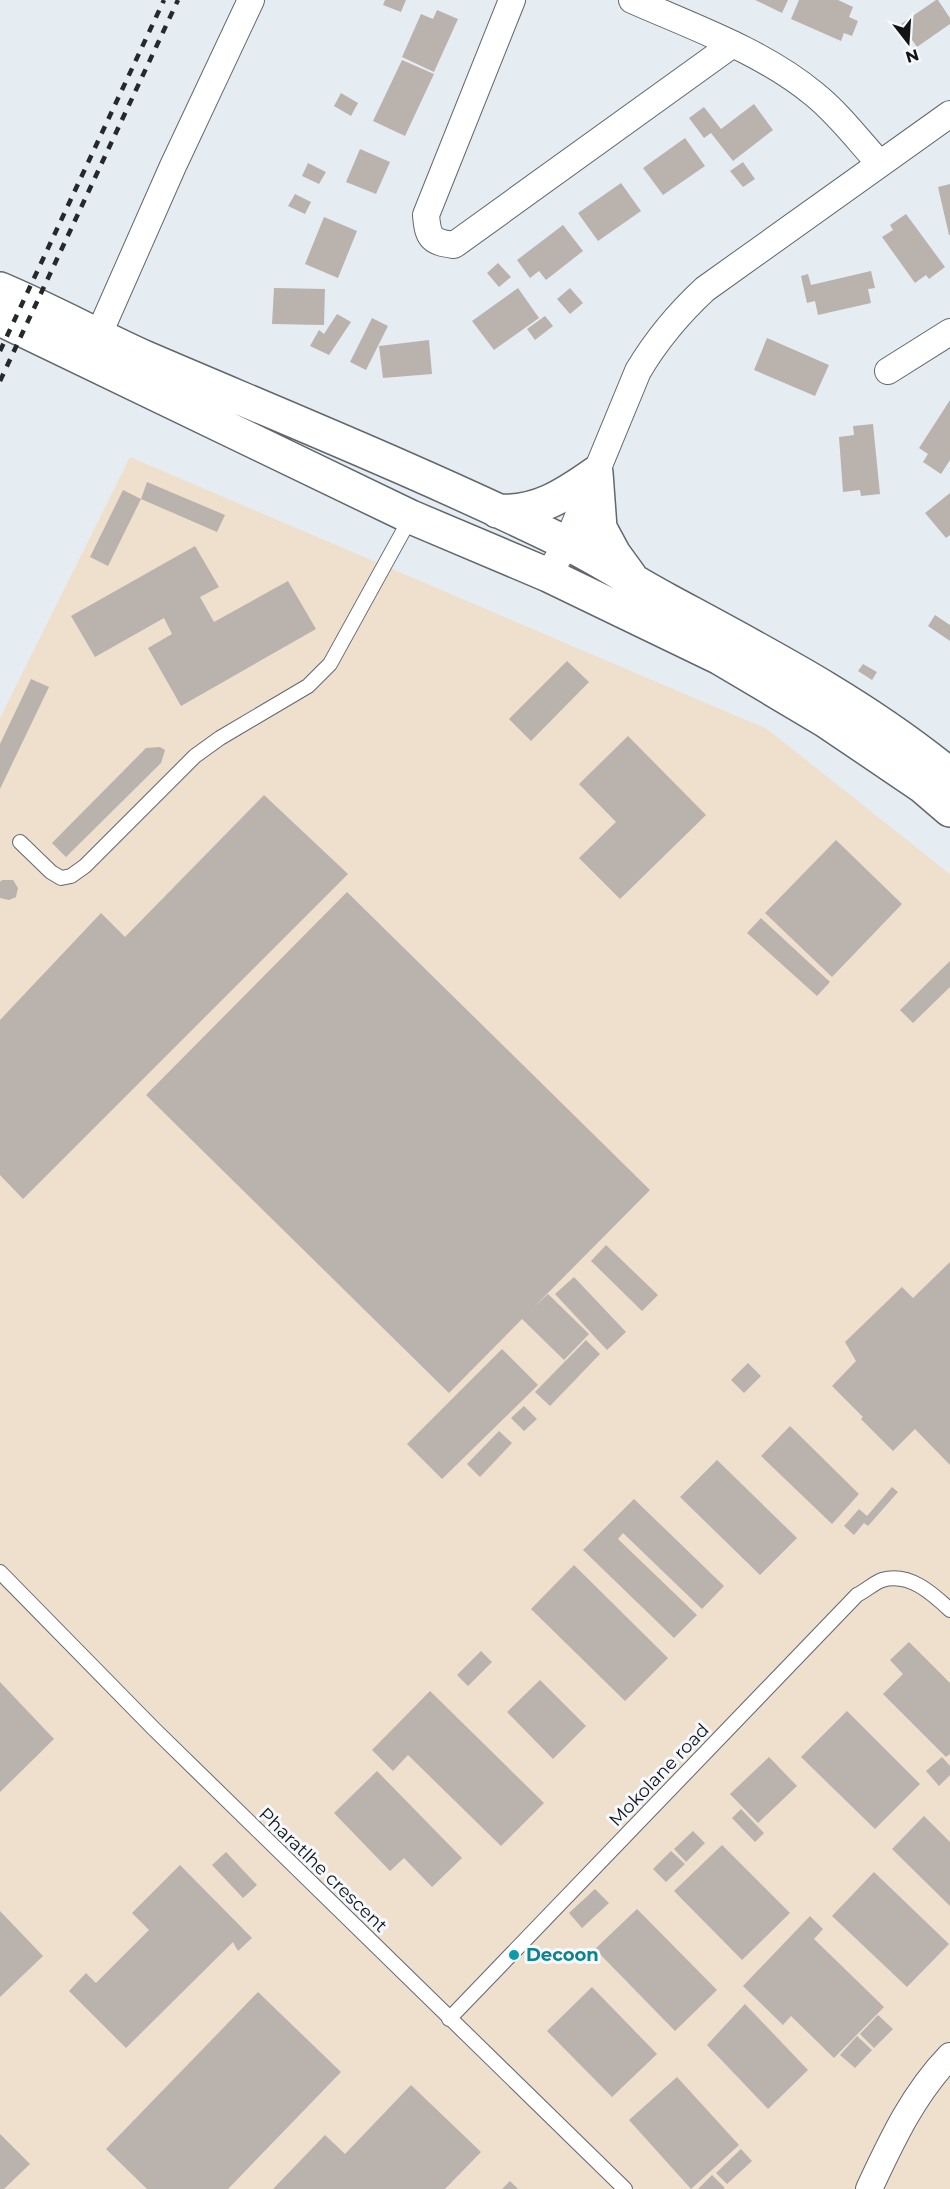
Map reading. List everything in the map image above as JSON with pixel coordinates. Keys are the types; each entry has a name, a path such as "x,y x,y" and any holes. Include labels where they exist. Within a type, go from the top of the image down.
{"main road":[{"path":"0,289 98,336 303,424 567,543 856,706 950,775"},
{"path":"0,320 411,517 548,575 720,658 826,721 922,786 950,810"},
{"path":"496,510 511,512 538,507 555,500 596,473 600,528 614,554 635,583"}],"street":[{"path":"98,336 173,166 251,0"},
{"path":"512,0 426,215 428,233 438,243 454,245 733,44"},
{"path":"632,0 733,44 784,73 815,94 880,164"},
{"path":"548,575 567,543 638,371 653,346 675,318 705,289 950,114"},
{"path":"888,371 950,332"},
{"path":"869,2189 917,2097 950,2056"}],"lane":[{"path":"20,842 51,872 61,878 71,876 85,866 195,756 220,738 308,686 330,664 411,517"},
{"name":"Pharatlhe crescent","path":"0,1572 154,1730 625,2189"},
{"name":"Mokolane road","path":"449,2019 857,1595 883,1580 906,1579 934,1595 950,1610"}],"shaded area":[{"path":"130,457 767,729 950,874 950,2189 0,2189 0,718"}],"building":[{"path":"385,0 406,0 401,12 383,5"},
{"path":"755,0 788,0 782,13"},
{"path":"799,0 838,0 853,7 849,17 858,21 852,36 844,33 841,41 791,19"},
{"path":"936,0 950,18 950,24 917,47 901,24"},
{"path":"437,10 458,19 434,72 402,57 421,14 433,19"},
{"path":"402,60 434,74 405,136 373,121"},
{"path":"341,93 358,103 351,116 334,106"},
{"path":"754,104 773,130 733,161 711,133 704,138 689,118 704,107 721,129"},
{"path":"685,138 705,166 663,195 643,168"},
{"path":"360,149 390,162 376,194 346,182"},
{"path":"743,162 755,179 743,187 730,171"},
{"path":"308,163 326,172 319,184 302,176"},
{"path":"621,183 641,211 598,241 578,213"},
{"path":"950,184 950,235 949,235 938,187"},
{"path":"295,194 311,202 305,214 288,206"},
{"path":"906,214 945,267 929,279 926,275 915,283 882,237 893,230 890,225"},
{"path":"324,217 357,231 338,278 305,264"},
{"path":"563,225 583,251 546,280 539,271 530,278 517,260"},
{"path":"498,263 511,277 499,287 487,273"},
{"path":"871,271 875,288 868,289 871,303 818,315 815,301 807,303 801,276 808,274 811,285"},
{"path":"274,288 325,289 324,325 272,324"},
{"path":"518,288 539,318 494,350 472,321"},
{"path":"570,288 583,303 570,314 557,299"},
{"path":"337,314 351,322 329,355 310,346 319,330 324,334"},
{"path":"545,316 553,326 535,340 527,329"},
{"path":"372,318 388,326 366,370 350,362"},
{"path":"767,338 829,365 815,396 754,370"},
{"path":"429,340 432,374 383,378 379,346"},
{"path":"950,400 950,460 941,474 923,462 928,454 919,448"},
{"path":"873,424 880,494 861,496 860,490 843,492 839,437 854,435 853,426"},
{"path":"147,482 225,515 217,532 141,499"},
{"path":"123,490 141,499 108,566 90,557"},
{"path":"950,493 950,535 946,538 925,513"},
{"path":"195,546 219,587 200,597 214,622 288,581 316,629 181,706 148,648 172,634 164,618 95,657 71,616"},
{"path":"935,615 950,625 950,641 928,626"},
{"path":"567,661 589,682 531,741 509,719"},
{"path":"863,664 877,672 872,680 858,671"},
{"path":"31,679 49,687 0,789 0,744"},
{"path":"628,736 706,815 620,899 579,858 616,822 579,784"},
{"path":"160,747 165,750 161,763 66,857 52,843 146,748"},
{"path":"264,795 348,874 23,1199 0,1175 0,1020 101,913 125,937"},
{"path":"836,840 902,904 832,977 765,913"},
{"path":"2,880 13,880 18,888 16,897 9,900 0,898"},
{"path":"347,892 650,1190 534,1307 548,1294 589,1334 564,1360 522,1319 449,1393 146,1095"},
{"path":"761,918 830,982 817,996 747,933"},
{"path":"950,961 950,987 913,1023 900,1010"},
{"path":"606,1245 658,1295 642,1311 591,1261"},
{"path":"950,1262 950,1465 915,1429 893,1451 832,1386 856,1361 845,1342 902,1287 913,1298"},
{"path":"574,1277 626,1332 607,1350 555,1294"},
{"path":"586,1340 600,1354 550,1406 535,1392"},
{"path":"502,1349 538,1385 442,1479 407,1444"},
{"path":"748,1363 761,1376 744,1393 731,1380"},
{"path":"524,1406 537,1419 524,1431 511,1418"},
{"path":"790,1426 859,1494 832,1524 761,1456"},
{"path":"499,1431 512,1443 480,1477 467,1464"},
{"path":"717,1460 797,1538 760,1575 680,1497"},
{"path":"892,1487 898,1492 868,1526 864,1523 854,1535 844,1526 859,1509 867,1516"},
{"path":"634,1499 724,1586 702,1609 623,1533 618,1539 697,1615 674,1638 583,1550"},
{"path":"574,1565 668,1658 625,1701 531,1609"},
{"path":"909,1642 950,1683 950,1754 946,1757 883,1694 903,1674 890,1660"},
{"path":"481,1651 492,1662 468,1686 457,1675"},
{"path":"540,1680 586,1726 553,1759 507,1712"},
{"path":"0,1682 54,1739 0,1792"},
{"path":"430,1691 544,1803 501,1846 408,1755 393,1771 372,1750"},
{"path":"847,1711 920,1784 875,1829 801,1757"},
{"path":"769,1757 797,1786 758,1823 730,1794"},
{"path":"942,1757 950,1766 950,1775 939,1786 926,1771"},
{"path":"377,1771 462,1858 432,1887 404,1858 390,1871 334,1813"},
{"path":"741,1809 764,1833 755,1842 732,1818"},
{"path":"924,1816 950,1842 950,1906 892,1849"},
{"path":"693,1831 705,1843 686,1862 674,1849"},
{"path":"722,1845 790,1913 742,1960 674,1891"},
{"path":"671,1851 685,1864 666,1882 653,1869"},
{"path":"226,1852 257,1885 243,1898 212,1865"},
{"path":"180,1865 252,1938 238,1951 233,1942 126,2048 69,1991 86,1973 96,1983 149,1930 132,1913"},
{"path":"874,1872 949,1944 907,1987 832,1916"},
{"path":"595,1889 609,1903 582,1928 569,1913"},
{"path":"637,1909 717,1990 675,2031 595,1949"},
{"path":"0,1911 43,1956 0,1997"},
{"path":"810,1916 823,1929 814,1939 884,2007 834,2058 791,2016 783,2025 743,1986"},
{"path":"592,1987 657,2054 612,2097 547,2031"},
{"path":"258,1992 341,2072 228,2189 147,2189 106,2149"},
{"path":"745,2004 808,2070 768,2109 707,2045"},
{"path":"878,2015 893,2029 874,2048 860,2034"},
{"path":"857,2036 872,2050 855,2068 840,2055"},
{"path":"677,2077 739,2145 691,2189 629,2120"},
{"path":"411,2085 481,2152 445,2189 273,2189 325,2135 345,2154"},
{"path":"0,2134 30,2164 4,2189 0,2189"},
{"path":"741,2149 752,2161 727,2184 716,2173"},
{"path":"712,2175 725,2188 698,2189"},
{"path":"510,2181 518,2189 502,2189"}],"railway":[{"path":"0,351 164,0"},
{"path":"0,381 178,0"}],"place":[{"name":"Decoon","path":"514,1955"}]}
